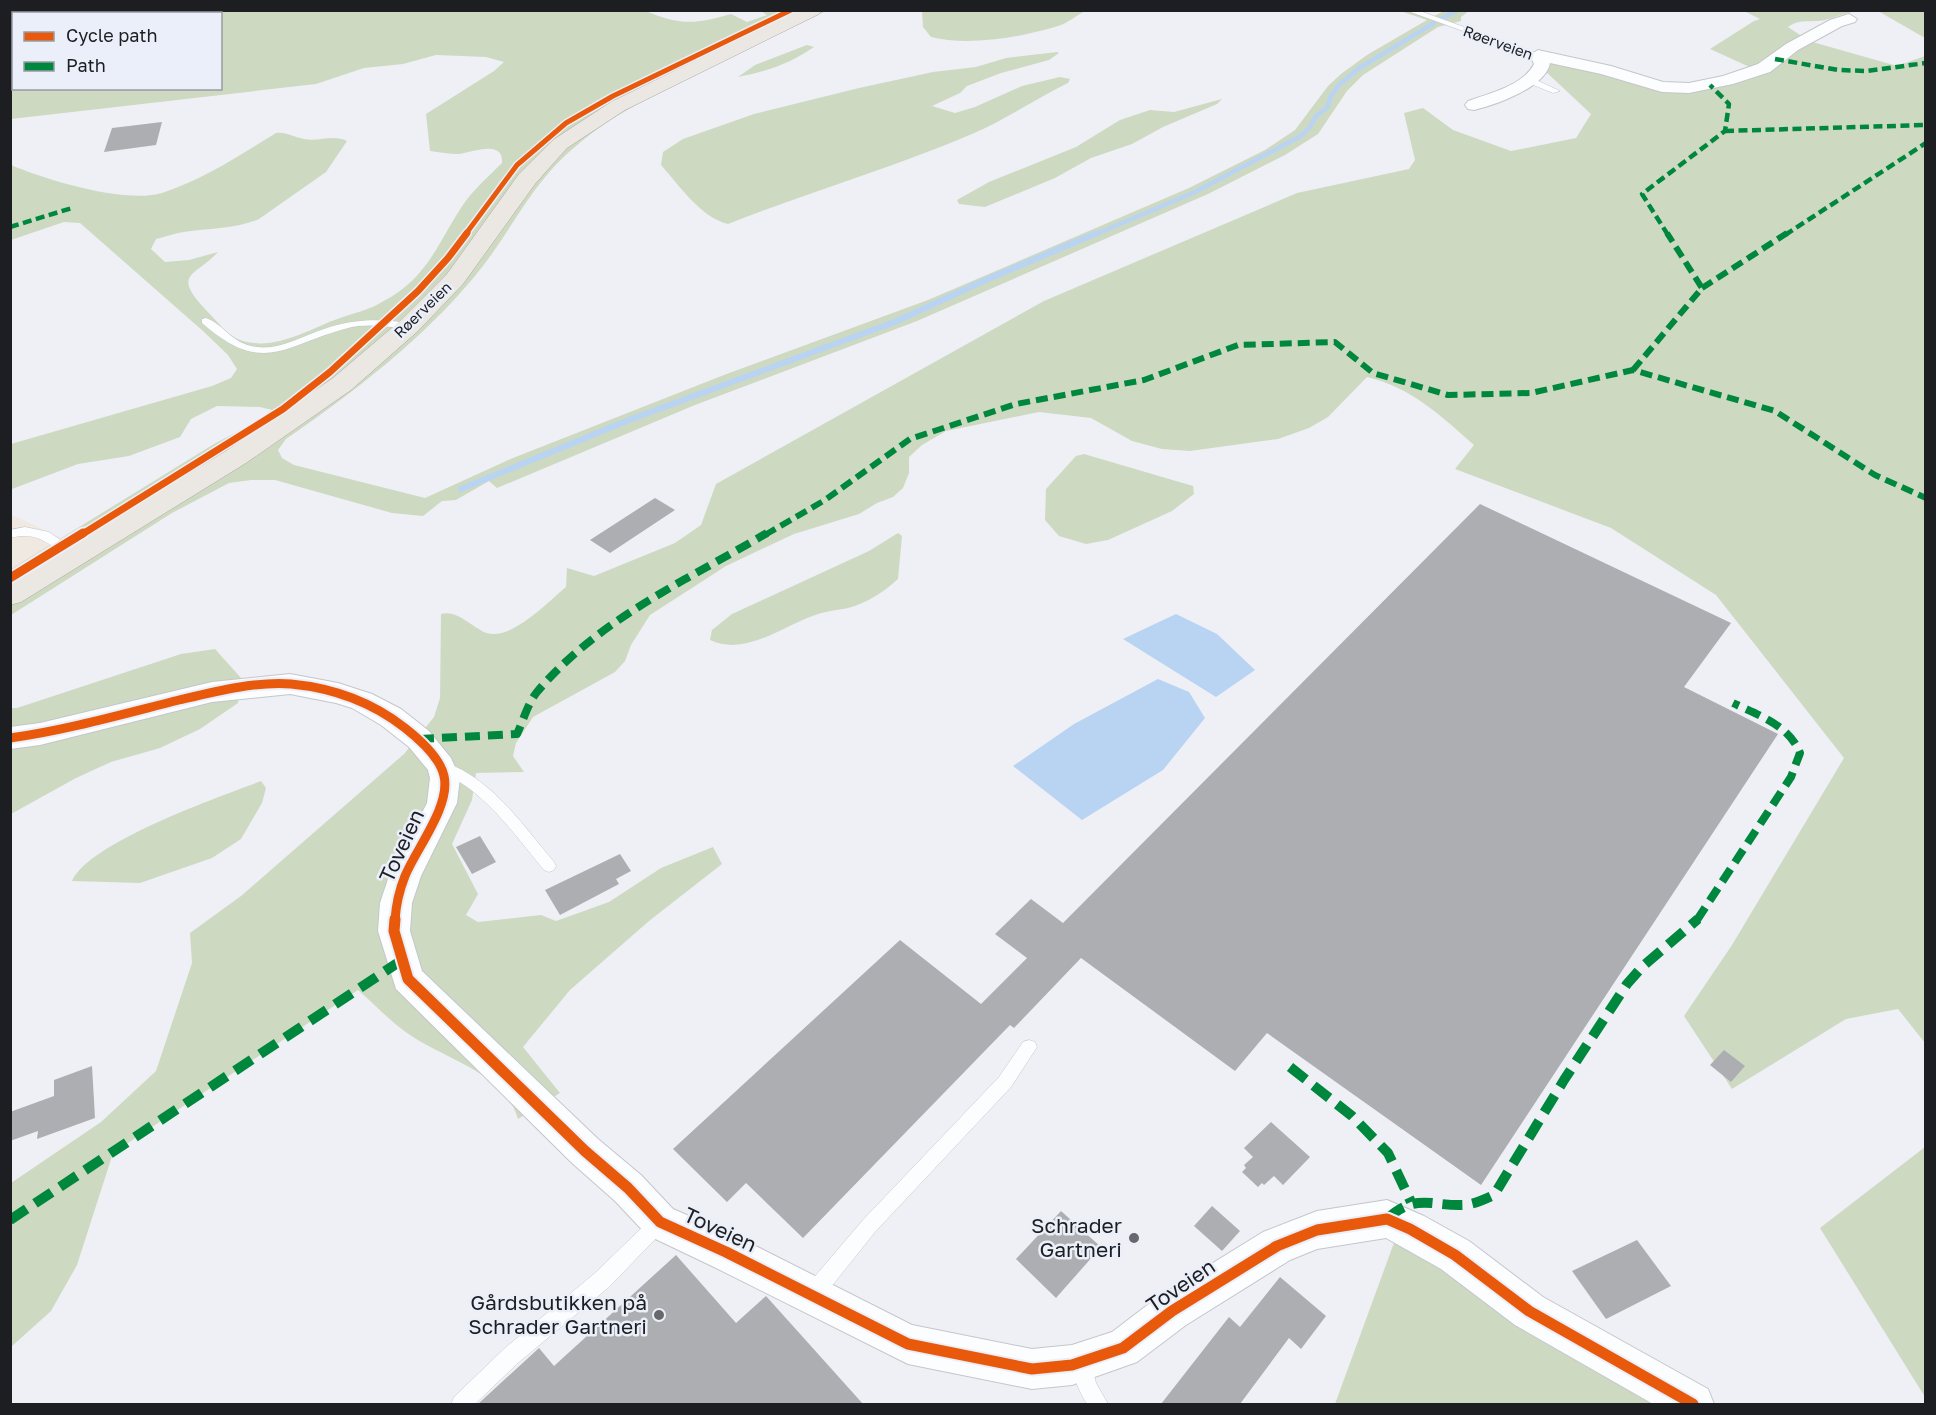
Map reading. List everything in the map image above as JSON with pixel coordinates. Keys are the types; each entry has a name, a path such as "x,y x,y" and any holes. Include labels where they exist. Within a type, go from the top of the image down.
{"main road":[{"name":"Røerveien","path":"10,595 226,463 342,384 409,326 455,279 478,250 521,186 560,144 618,106 813,10"}],"street":[{"path":"1538,55 1605,70 1662,87 1689,88 1710,85 1764,68 1792,47 1836,23 1849,19"},
{"name":"Røerveien","path":"1474,105 1529,80 1541,68 1538,55"},
{"path":"10,738 40,734 212,692 290,684 338,693 362,701 391,717 419,739 441,766"},
{"name":"Toveien","path":"441,766 446,778 442,803 405,876 396,903 394,931 408,978 585,1151 628,1188 660,1222 726,1251 908,1344 1032,1369 1072,1365 1123,1348 1172,1311 1277,1246 1317,1230 1387,1219 1410,1229 1455,1255 1529,1311 1693,1404"}],"lane":[{"name":"Røerveien","path":"1408,10 1538,55"},
{"path":"1529,80 1556,91"},
{"path":"206,321 233,344 255,350 297,344 352,325 386,323 409,326"},
{"path":"10,534 22,530 46,533 63,546"},
{"path":"441,766 453,768 481,791 549,866"},
{"path":"811,1296 869,1226 1005,1082 1029,1047"},
{"path":"461,1404 512,1355 602,1280 660,1222"},
{"path":"1083,1361 1087,1386 1098,1404"}],"shaded area":[{"path":"10,514 62,538 11,569"}],"green space":[{"path":"643,10 677,21 696,22 731,14 747,22 767,15 761,11 826,11 648,98 603,125 575,147 545,177 488,260 433,322 362,384 286,439 278,450 282,458 294,465 425,498 513,458 724,375 928,300 1189,188 1265,150 1295,130 1328,86 1341,74 1367,55 1427,20 1400,11 1417,11 1434,16 1444,11 1469,11 1461,17 1461,21 1438,27 1363,75 1347,91 1318,134 1285,155 1208,194 917,321 695,405 497,488 489,481 456,500 442,501 423,516 392,513 275,480 229,483 172,513 11,615 11,569 214,444 271,414 272,410 260,407 217,406 191,419 180,437 129,456 78,464 12,489 11,444 212,386 231,378 237,369 228,355 203,331 80,223 64,222 11,240 11,165 86,189 147,196 177,188 192,181 276,133 310,140 337,138 347,141 326,172 259,219 241,225 181,233 156,239 151,249 165,262 189,260 218,252 190,276 188,282 196,298 235,338 253,343 278,341 377,305 411,282 422,270 465,202 502,163 498,151 493,149 459,154 430,151 426,114 494,71 504,62 486,57 436,55 403,64 364,68 316,84 11,119 11,11"},
{"path":"922,10 1085,11 1061,25 1030,33 979,41 962,41 931,37 923,27"},
{"path":"1744,11 1859,11 1825,20 1792,24 1788,27 1809,41 1897,66 1925,56 1925,1043 1898,1009 1846,1019 1732,1089 1684,1016 1732,945 1844,758 1716,595 1611,528 1455,469 1474,445 1412,395 1367,377 1328,417 1309,428 1278,439 1190,451 1162,449 1132,441 1091,418 1039,412 946,431 922,445 909,457 909,473 903,488 893,497 859,514 794,534 726,566 650,615 631,645 625,661 615,672 533,717 516,743 513,756 524,772 476,773 472,800 452,844 478,894 466,915 478,922 541,915 556,921 609,902 661,868 713,847 722,864 649,921 570,990 523,1047 560,1093 518,1119 511,1103 487,1078 407,1033 358,990 113,1153 77,1265 51,1311 11,1347 11,1183 101,1122 156,1071 192,963 190,933 241,896 404,754 434,717 440,698 441,614 459,616 487,633 497,634 518,626 566,587 567,568 594,576 675,543 701,525 716,484 1044,301 1297,193 1409,169 1415,160 1404,113 1423,108 1453,130 1511,151 1576,138 1591,114 1543,69 1551,60 1670,89 1754,69 1710,49 1760,19"},
{"path":"1878,11 1925,11 1925,38"},
{"path":"807,45 814,47 768,70 738,77 755,65"},
{"path":"1059,53 1049,60 1001,73 967,86 960,93 932,106 955,113 975,107 1022,86 1060,77 1070,79 1068,83 996,122 912,158 728,224 699,208 661,165 663,152 683,139 754,114 933,72 976,67 1006,58"},
{"path":"1222,99 1217,104 1163,127 1132,144 1091,158 1055,178 985,207 959,204 957,200 989,182 1076,147 1120,120 1150,110 1174,112"},
{"path":"1084,454 1193,486 1194,494 1172,511 1108,540 1086,544 1059,536 1045,520 1046,489 1076,456"},
{"path":"898,533 902,536 898,579 872,598 855,606 818,614 751,642 738,645 710,640 712,630 732,614 869,551"},
{"path":"215,649 241,678 238,703 200,729 160,748 111,762 76,778 11,814 10,708 17,708 181,654"},
{"path":"261,781 266,788 262,803 241,839 212,858 140,883 72,881 83,866 128,836 187,809"},
{"path":"1925,1147 1925,1397 1820,1228"},
{"path":"1395,1240 1675,1404 1335,1404"}],"water":[{"path":"1176,614 1217,634 1255,670 1216,697 1123,639"},
{"path":"1158,679 1189,692 1205,718 1163,770 1082,820 1013,766 1074,724"}],"building":[{"path":"162,122 156,145 104,152 112,128"},
{"path":"655,498 675,510 610,553 590,540"},
{"path":"1480,504 1731,623 1684,687 1778,734 1481,1185 1267,1033 1235,1071 1081,958 1014,1028 1010,1025 803,1238 746,1183 727,1202 673,1149 900,940 981,1004 1027,958 995,934 1031,899 1063,923"},
{"path":"480,836 496,862 472,874 456,847"},
{"path":"620,854 631,871 616,879 619,884 560,915 545,890"},
{"path":"1724,1050 1745,1066 1731,1082 1710,1065"},
{"path":"92,1066 95,1118 37,1139 38,1131 10,1141 10,1112 54,1096 54,1080"},
{"path":"1271,1122 1310,1157 1283,1185 1274,1176 1258,1187 1242,1172 1246,1168 1244,1165 1253,1157 1244,1148"},
{"path":"1212,1206 1240,1231 1222,1251 1194,1226"},
{"path":"1061,1211 1101,1247 1056,1298 1016,1259"},
{"path":"1637,1240 1671,1286 1606,1319 1572,1271"},
{"path":"676,1255 736,1323 766,1296 863,1404 478,1404 539,1348 554,1366"},
{"path":"1280,1277 1326,1316 1301,1349 1289,1338 1240,1404 1161,1404 1229,1317 1240,1327"}],"waterway":[{"path":"1441,19 1457,10"},
{"path":"1094,235 1195,192 1301,136 1316,116 1327,108 1331,96 1339,85 1358,69 1434,23"},
{"path":"461,489 629,420 897,321 1097,233"}],"marked path":[{"path":"204,12 211,10"},
{"path":"1775,59 1838,70 1867,71 1926,63"},
{"path":"1633,370 1702,288 1642,194 1725,131 1729,104 1710,85"},
{"path":"1725,131 1926,125"},
{"path":"1702,288 1926,143"},
{"path":"10,227 72,208"},
{"path":"419,739 517,734 535,694 590,639 643,605 825,500 910,439 1016,404 1144,380 1238,345 1335,342 1373,373 1448,395 1531,393 1633,370 1775,411 1875,475 1926,498"},
{"path":"1387,1219 1409,1203 1420,1201 1463,1205 1494,1195 1564,1080 1627,984 1642,967 1695,923 1708,907 1791,777 1800,753 1797,744 1782,729 1733,703"},
{"path":"10,1220 402,960"},
{"path":"1290,1067 1352,1116 1388,1153 1411,1202"}],"cycle path":[{"path":"10,578 241,437 283,409 330,372 418,291 448,258 517,165 566,123 613,96 791,10"},
{"path":"10,738 40,734 212,692 290,684 338,693 362,701 391,717 419,739 441,766 445,778 442,803 405,876 396,903 394,931 408,979 585,1151 628,1188 660,1222 726,1252 908,1344 1032,1369 1072,1365 1123,1348 1172,1311 1277,1246 1317,1230 1387,1219 1410,1229 1455,1255 1529,1311 1693,1404"}],"place":[{"name":"Schrader Gartneri","path":"1134,1238"},
{"name":"Gårdsbutikken på Schrader Gartneri","path":"659,1315"}]}
